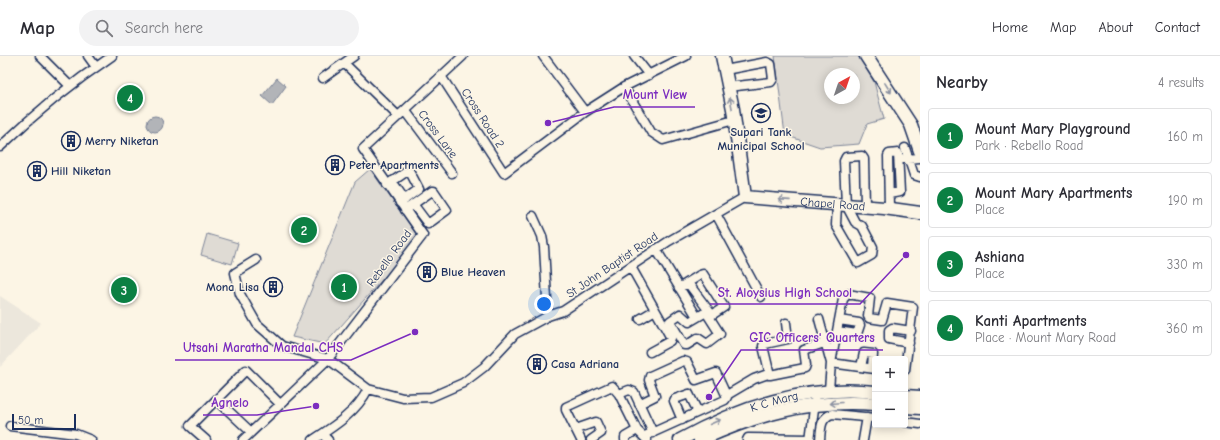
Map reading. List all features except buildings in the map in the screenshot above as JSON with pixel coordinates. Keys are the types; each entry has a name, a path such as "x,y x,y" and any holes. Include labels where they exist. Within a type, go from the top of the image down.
{"main road":[{"path":"866,56 911,125 920,152"},
{"path":"724,64 745,197"},
{"name":"Chapel Road","path":"745,197 889,208 920,214"},
{"name":"K C Marg","path":"700,440 737,418 823,391 870,391"},
{"path":"870,391 870,404"},
{"path":"908,396 920,397"},
{"name":"K C Marg","path":"680,440 713,422 795,407 846,402 870,404"},
{"path":"908,407 920,408"}],"street":[{"path":"40,56 70,86"},
{"path":"88,56 96,67"},
{"path":"0,147 28,120 70,86 112,56"},
{"path":"323,78 354,56"},
{"path":"344,63 398,116 463,56"},
{"path":"543,56 585,112 624,87 686,56"},
{"path":"634,56 649,75"},
{"path":"724,64 767,59 772,56"},
{"path":"724,64 767,62 771,64 773,79 771,82 728,87"},
{"name":"Cross Road 2","path":"441,76 504,173 585,112"},
{"path":"624,87 651,132 663,140 734,120"},
{"name":"Cross Lane","path":"405,110 452,173"},
{"name":"Rebello Road","path":"328,359 423,235 389,183 363,149 398,116"},
{"path":"905,148 914,175 920,177"},
{"path":"889,194 900,192 898,154 888,155 889,208"},
{"path":"842,204 855,222 862,226 873,247 872,255 858,263 836,225 842,204 844,159 846,157 862,156 864,159 865,206"},
{"path":"899,159 920,158"},
{"path":"389,183 406,172 410,172 420,187 403,204"},
{"name":"St John Baptist Road","path":"328,359 368,390 403,398 431,397 463,383 484,367 507,341 548,316 563,311 656,249 745,197"},
{"path":"403,204 413,204"},
{"path":"716,214 761,296"},
{"path":"533,216 542,236 544,247 548,316"},
{"path":"656,249 697,318"},
{"path":"256,260 235,273 240,294 257,324 282,346 328,359"},
{"path":"631,267 671,339 650,352"},
{"path":"679,288 700,275 704,275 724,307 712,315 688,283"},
{"path":"747,440 748,438 810,440 815,405 823,391 831,363 843,299 850,293 870,298 869,318 882,320 887,303 913,307 908,356"},
{"path":"640,319 656,310"},
{"path":"704,313 708,313 720,334 707,344 698,338 686,346 670,321 680,314 683,315 688,322 697,318 704,313"},
{"path":"819,319 824,343 831,363"},
{"path":"837,331 857,334 859,332 860,325 839,320"},
{"path":"768,374 763,346 765,344 788,339 786,323"},
{"path":"910,342 889,339 890,330 892,328 911,331"},
{"path":"648,436 725,400 727,395 754,379 768,374 771,376 805,368 804,350 808,347 824,343"},
{"path":"861,367 865,352 873,354 873,356"},
{"path":"243,440 328,359"},
{"path":"639,404 655,396 649,380 650,376 683,361 687,362 696,380 716,373 727,395"},
{"path":"831,363 872,368"},
{"path":"206,440 190,426 246,370 280,404"},
{"path":"581,440 566,410 567,406 612,386 619,394 637,430 648,436"},
{"path":"313,440 325,437 364,399 368,390"},
{"path":"619,394 631,390 634,392 648,436"},
{"path":"682,420 674,401 675,399 689,394 698,412"},
{"path":"217,400 251,432"},
{"path":"820,440 822,420 826,416 832,414 871,418 863,440"},
{"path":"576,429 596,422 601,433 590,440"},
{"path":"908,422 920,424"},
{"path":"10,426 76,434 90,440"},
{"path":"624,440 625,437 637,430"}],"shaded area":[{"path":"775,56 858,56 874,82 884,119 867,124 859,144 820,147 785,135"},
{"path":"277,78 286,86 272,105 262,96"},
{"path":"155,116 161,118 163,124 161,130 155,132 149,130 147,124 149,118"},
{"path":"370,169 419,238 325,344 292,337 355,182"},
{"path":"207,234 238,243 232,264 201,255"},
{"path":"0,296 41,323 0,367"}],"place":[{"name":"Kanti Apartments","path":"130,98"},
{"name":"Supari Tank Municipal School","path":"761,113"},
{"name":"Mount View","path":"548,123"},
{"name":"Merry Niketan","path":"71,141"},
{"name":"Peter Apartments","path":"335,165"},
{"name":"Hill Niketan","path":"37,171"},
{"name":"Mount Mary Apartments","path":"304,230"},
{"name":"St. Aloysius High School","path":"906,255"},
{"name":"Blue Heaven","path":"427,272"},
{"name":"Mona Lisa","path":"273,287"},
{"name":"Mount Mary Playground","path":"344,287"},
{"name":"Ashiana","path":"124,290"},
{"name":"Utsahi Maratha Mandal CHS","path":"415,332"},
{"name":"Casa Adriana","path":"537,364"},
{"name":"GIC Officers' Quarters","path":"709,397"},
{"name":"Agnelo","path":"316,406"}]}
